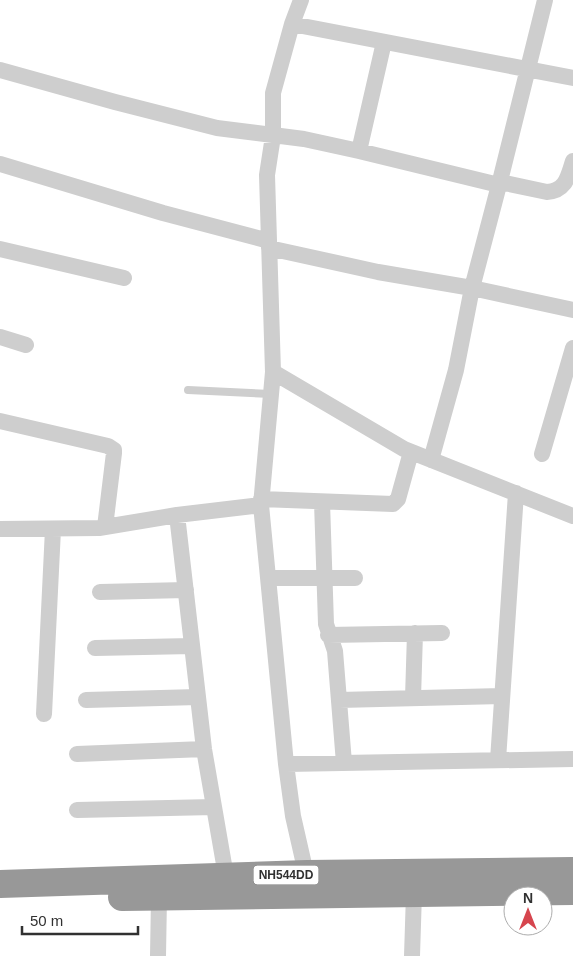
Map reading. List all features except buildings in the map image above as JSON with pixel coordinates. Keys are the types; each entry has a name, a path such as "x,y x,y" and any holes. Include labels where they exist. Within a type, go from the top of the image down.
{"highway":[{"name":"NH544DD","path":"0,900 159,897 308,884 573,871"},
{"name":"NH544DD","path":"0,884 226,876 414,893 573,891"}],"street":[{"path":"301,0 292,24 273,93 273,136 267,176 273,372 261,502 286,764 293,816 308,884"},
{"path":"431,460 456,370 472,288 545,0"},
{"path":"292,24 573,78"},
{"path":"360,151 384,42"},
{"path":"0,70 217,128 304,139 499,184 547,192 554,192 564,186 573,161"},
{"path":"0,164 269,244 378,272 472,288 573,310"},
{"path":"0,249 124,278"},
{"path":"0,337 26,345"},
{"path":"542,454 573,348"},
{"path":"273,372 404,449 573,516"},
{"path":"0,421 108,446 114,450 105,527"},
{"path":"0,529 105,527 261,502 388,504 398,499 411,452"},
{"path":"498,760 516,493"},
{"path":"322,502 326,624 334,651 344,763"},
{"path":"177,514 204,750 226,876"},
{"path":"44,714 53,529"},
{"path":"268,578 355,578"},
{"path":"100,592 186,590"},
{"path":"413,698 415,632"},
{"path":"328,635 442,633"},
{"path":"95,648 192,646"},
{"path":"339,700 502,696"},
{"path":"86,700 198,697"},
{"path":"77,754 204,750"},
{"path":"286,764 573,759"},
{"path":"77,810 214,807"},
{"path":"412,956 414,893"},
{"path":"158,956 159,897"}],"lane":[{"path":"188,390 271,394"}]}
